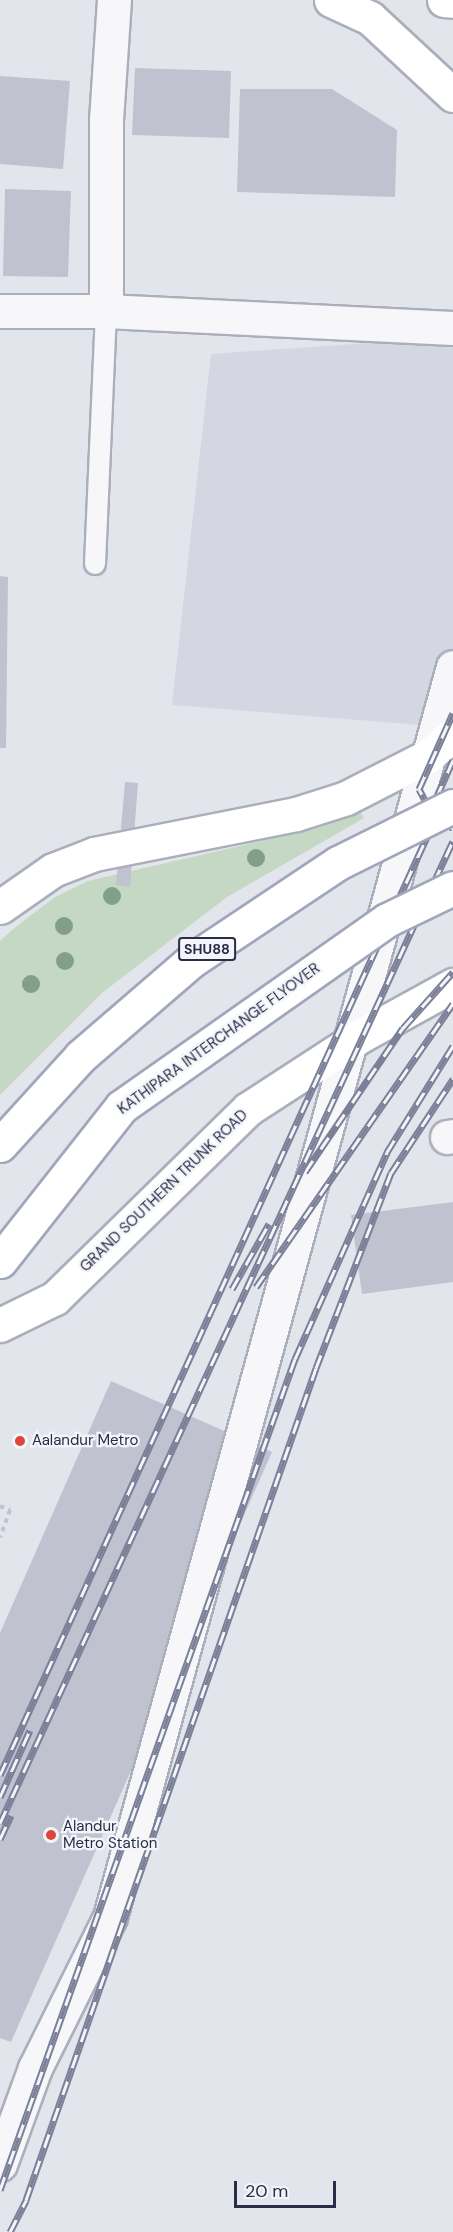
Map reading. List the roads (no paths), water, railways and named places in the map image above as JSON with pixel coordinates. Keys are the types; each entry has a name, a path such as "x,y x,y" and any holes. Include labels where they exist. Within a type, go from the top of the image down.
{"main road":[{"path":"331,0 370,18 453,95"},
{"path":"444,0 453,1"},
{"path":"0,907 53,870 94,854 296,814 346,798 428,756 453,734"},
{"name":"SHU88","path":"0,1145 81,1056 191,961 338,863 453,806"},
{"name":"KATHIPARA INTERCHANGE FLYOVER","path":"0,1261 121,1107 378,926 453,888"},
{"name":"GRAND SOUTHERN TRUNK ROAD","path":"0,1325 54,1298 248,1109 362,1035 453,985"}],"street":[{"path":"106,311 106,120 114,0"},
{"path":"0,311 106,311 453,328"},
{"path":"0,2164 35,2068 110,1917 453,667"}],"lane":[{"path":"95,564 106,311"}],"railway":[{"path":"0,1775 435,819 419,789 453,713"},
{"path":"453,760 437,796 453,829"},
{"path":"0,1823 453,841"},
{"path":"305,1172 403,1028 453,972"},
{"path":"256,1287 453,1004"},
{"path":"0,2190 295,1359 387,1152 453,1046"},
{"path":"10,2232 26,2200 316,1368 391,1173 453,1079"},
{"path":"232,1289 269,1224"},
{"path":"0,1797 30,1730"},
{"path":"0,1839 11,1815"}],"place":[{"name":"Aalandur Metro","path":"20,1441"},
{"name":"Alandur Metro Station","path":"51,1835"}]}
